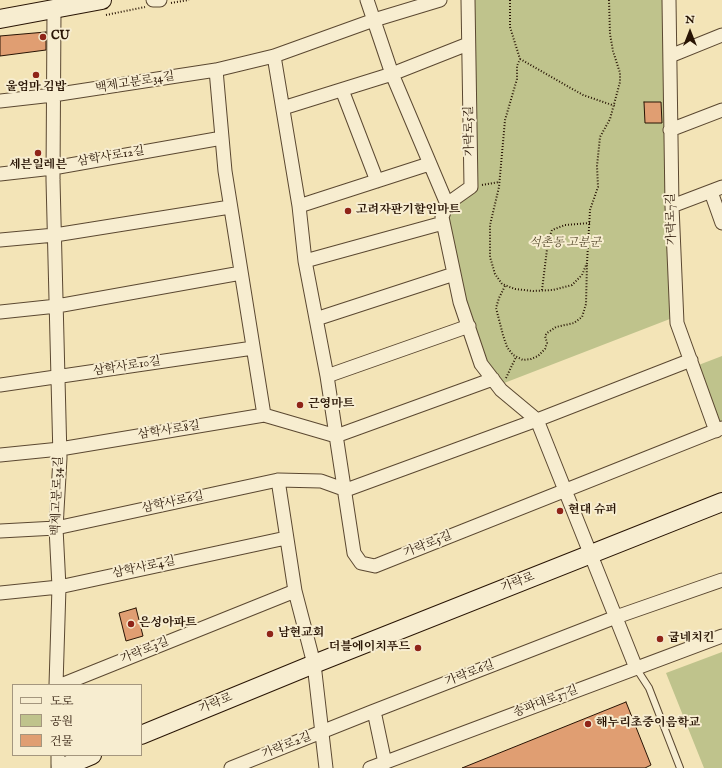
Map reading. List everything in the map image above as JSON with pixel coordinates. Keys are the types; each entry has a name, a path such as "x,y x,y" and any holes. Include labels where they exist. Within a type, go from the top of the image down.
{"street":[{"path":"366,0 392,74 447,204"},
{"path":"274,56 374,20 440,0"},
{"name":"가락로5길","path":"468,0 471,187"},
{"name":"가락로7길","path":"669,0 670,130 677,323 719,429"},
{"path":"0,19 54,10 100,8"},
{"name":"백제고분로34길","path":"54,10 53,168 60,449 56,528 59,587 56,684"},
{"path":"670,56 722,35"},
{"path":"283,108 392,74 468,44"},
{"name":"가락로5길","path":"274,56 298,206 305,261 327,376 346,490 354,553 361,563 375,566 719,429"},
{"name":"백제고분로34길","path":"0,101 54,95 216,70 274,56"},
{"path":"216,70 230,207 264,415"},
{"path":"342,90 377,181"},
{"path":"670,130 722,110"},
{"name":"삼학사로12길","path":"0,174 53,168 222,138"},
{"path":"298,206 430,164"},
{"path":"471,187 447,204 442,217 460,302 481,364 501,390 537,420 636,668"},
{"path":"672,206 717,189 722,223"},
{"path":"0,240 55,235 230,207"},
{"path":"305,261 443,223"},
{"path":"0,312 57,306 241,273"},
{"path":"316,319 454,274"},
{"path":"327,376 468,326"},
{"name":"삼학사로10길","path":"0,385 58,378 253,348"},
{"path":"346,490 537,420 691,360"},
{"path":"336,436 493,379"},
{"name":"삼학사로8길","path":"0,455 60,449 264,415 336,436"},
{"path":"278,480 295,591 314,664 326,768"},
{"name":"삼학사로6길","path":"0,531 56,528 278,480 321,481 346,490"},
{"name":"가락로","path":"142,735 314,664 722,502"},
{"name":"삼학사로4길","path":"0,593 59,587 286,538"},
{"name":"가락로6길","path":"321,732 616,617 722,580"},
{"name":"가락로3길","path":"63,684 295,591"},
{"name":"송파대로37길","path":"370,768 722,636"},
{"path":"374,711 385,763"},
{"name":"가락로2길","path":"231,768 321,732"},
{"path":"58,756 59,768 89,756"}],"lane":[{"path":"636,668 649,688 680,768"}],"path":[{"path":"100,8 189,0"},
{"path":"510,0 510,27 520,59 516,68 517,79 505,120 500,182 490,225 490,256 495,274 505,286 524,290 564,288 572,285 582,275 587,263"},
{"path":"505,286 498,301 496,312 507,347 516,357 527,360 538,356 546,347 545,336 547,333 556,327 574,324 582,317 586,304 590,210 598,187 597,166 600,136 610,119 615,106 620,82 620,73 613,51 610,0"},
{"path":"520,59 583,94 615,106"},
{"path":"471,187 500,182"},
{"path":"542,290 547,246 552,230 564,225 590,223"},
{"path":"501,390 516,357"}],"green space":[{"name":"석촌동 고분군","path":"471,0 669,0 675,317 499,385 483,362 463,301 445,221 450,204 474,188"},
{"path":"722,356 722,424 717,425 696,366"},
{"path":"722,652 722,768 704,768 666,673"}],"building":[{"path":"46,32 46,50 0,56 0,36"},
{"path":"644,102 661,102 662,123 645,123"},
{"name":"은성아파트","path":"136,608 143,636 126,641 119,613"},
{"name":"해누리초중이음학교","path":"626,702 651,765 645,768 462,768"}],"place":[{"name":"CU","path":"43,37"},
{"name":"울엄마 김밥","path":"36,75"},
{"name":"세븐일레븐","path":"38,153"},
{"name":"고려자판기할인마트","path":"348,211"},
{"name":"근영마트","path":"300,405"},
{"name":"현대 슈퍼","path":"560,511"},
{"name":"은성아파트","path":"131,624"},
{"name":"남현교회","path":"270,634"},
{"name":"굽네치킨","path":"660,639"},
{"name":"더블에이치푸드","path":"418,648"},
{"name":"해누리초중이음학교","path":"588,724"}]}
